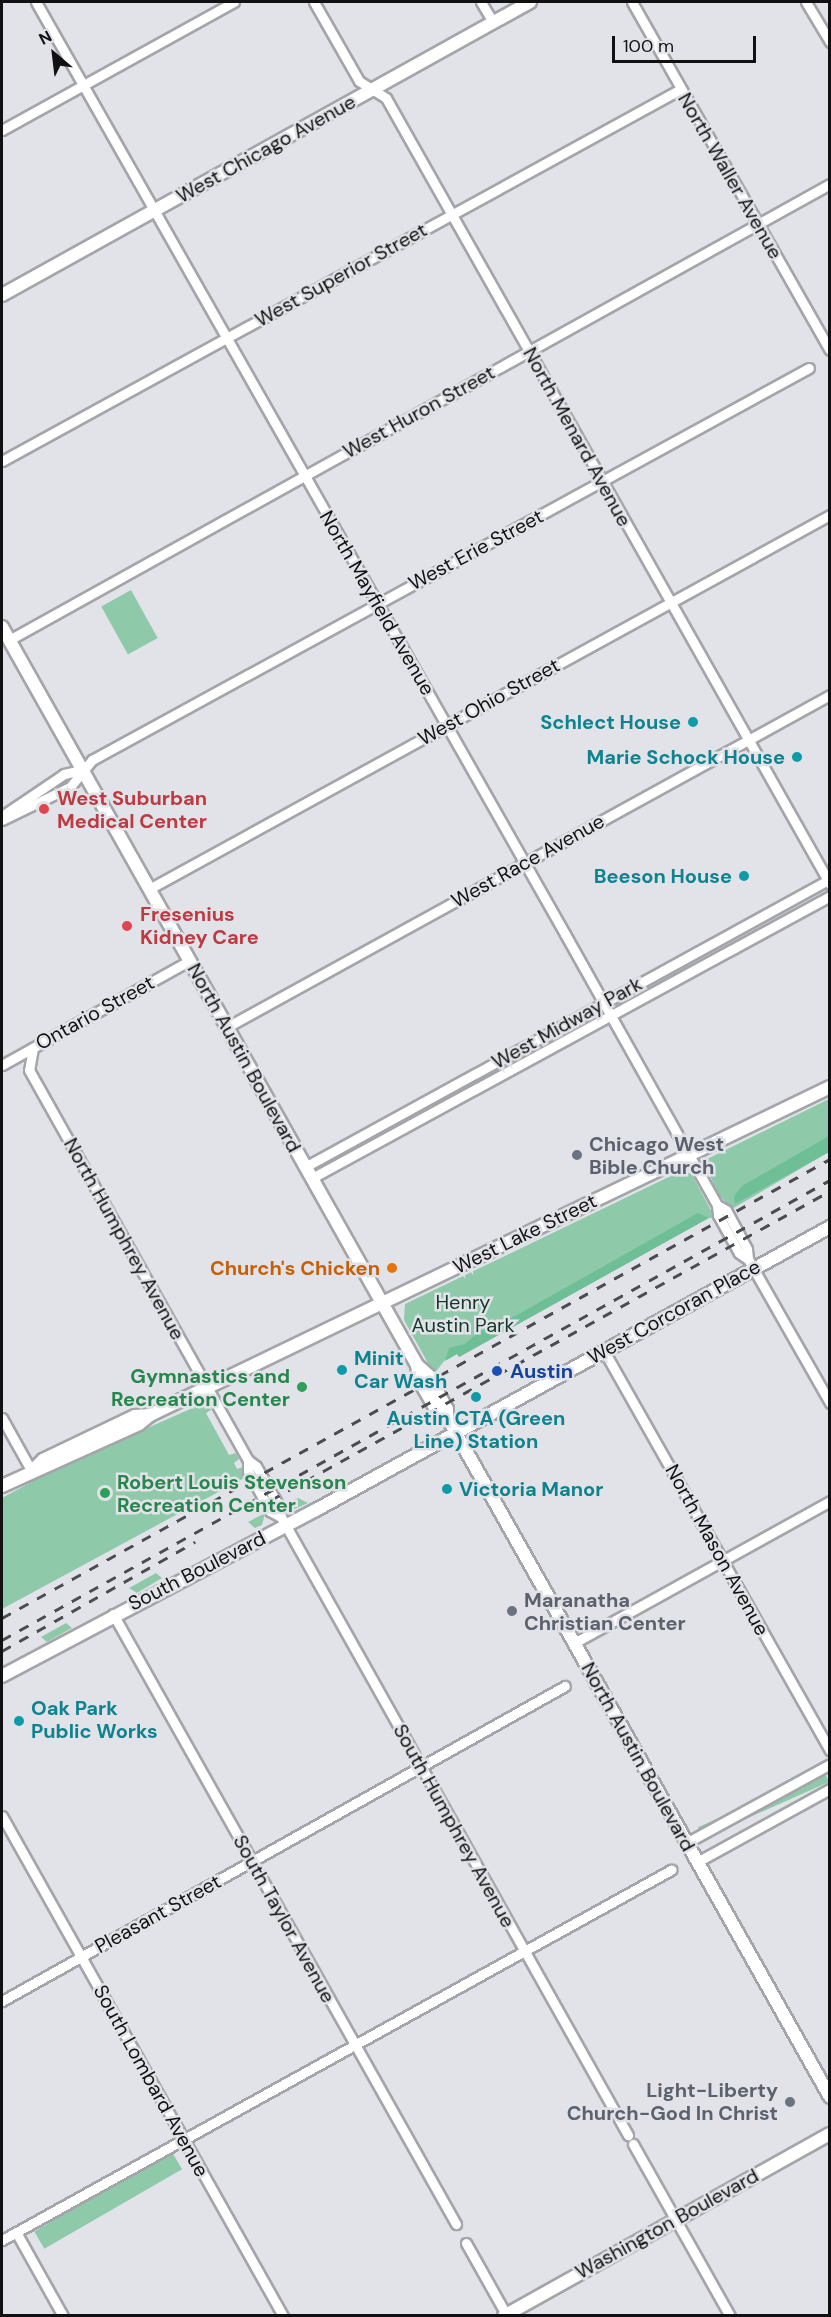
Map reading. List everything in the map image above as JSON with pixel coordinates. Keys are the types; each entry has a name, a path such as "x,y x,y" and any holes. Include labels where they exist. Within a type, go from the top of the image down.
{"street":[{"name":"North Mayfield Avenue","path":"36,2 525,862 717,1206 726,1210 747,1249 751,1264 830,1403"},
{"path":"2,130 234,2"},
{"name":"North Menard Avenue","path":"314,2 359,81 386,98 829,881"},
{"path":"481,2 493,22"},
{"name":"West Chicago Avenue","path":"2,296 530,2"},
{"name":"North Waller Avenue","path":"632,2 830,350"},
{"path":"806,2 830,42"},
{"name":"West Superior Street","path":"2,461 681,89"},
{"name":"West Huron Street","path":"9,640 830,184"},
{"name":"West Erie Street","path":"82,770 92,760 808,368"},
{"name":"West Ohio Street","path":"149,889 830,515"},
{"name":"North Austin Boulevard","path":"2,627 417,1365 419,1380 439,1414 447,1418 456,1433 830,2097"},
{"name":"West Race Avenue","path":"226,1027 830,695"},
{"path":"2,816 64,774 82,770"},
{"path":"2,820 70,787 82,770"},
{"name":"West Midway Park","path":"305,1167 829,881"},
{"name":"West Midway Park","path":"312,1178 830,896"},
{"name":"Ontario Street","path":"2,1065 189,961"},
{"name":"North Humphrey Avenue","path":"33,1048 29,1070 248,1460 267,1486 283,1521"},
{"name":"West Lake Street","path":"2,1486 32,1472 43,1460 135,1416 150,1415 207,1388 830,1087"},
{"name":"West Corcoran Place","path":"456,1433 604,1351 751,1264 830,1227"},
{"name":"North Mason Avenue","path":"604,1351 830,1750"},
{"path":"2,1418 32,1472"},
{"name":"South Boulevard","path":"2,1676 283,1521 456,1433"},
{"path":"574,1643 830,1501"},
{"name":"South Humphrey Avenue","path":"283,1521 628,2135"},
{"name":"South Taylor Avenue","path":"113,1614 456,2224"},
{"name":"Pleasant Street","path":"2,2001 565,1686"},
{"path":"686,1843 830,1764"},
{"path":"697,1862 830,1789"},
{"name":"South Lombard Avenue","path":"2,1816 284,2316"},
{"path":"2,2240 671,1870"},
{"name":"Washington Boulevard","path":"506,2315 830,2134"},
{"path":"633,2144 730,2316"},
{"path":"16,2232 63,2316"},
{"path":"466,2243 506,2315"}],"green space":[{"path":"131,590 158,638 128,655 101,606"},
{"path":"829,1099 829,1152 732,1209 719,1195 703,1161"},
{"path":"829,1136 829,1152 735,1204 734,1196 742,1186"},
{"name":"Henry Austin Park","path":"679,1172 691,1173 715,1218 708,1218 459,1357 457,1354 445,1360 434,1374 404,1320 405,1304"},
{"path":"698,1213 709,1218 459,1357 457,1354 445,1361 449,1348 465,1344 477,1333 517,1315"},
{"path":"206,1402 211,1410 206,1413 229,1455 236,1453 239,1459 234,1463 237,1469 243,1467 248,1476 2,1609 2,1498 53,1470"},
{"path":"298,1498 308,1503 290,1511 286,1504"},
{"path":"265,1513 262,1525 255,1528 248,1522"},
{"path":"156,1573 162,1578 137,1593 129,1588"},
{"path":"66,1623 72,1628 47,1642 41,1637"},
{"path":"824,1771 829,1782 703,1838 698,1827"},
{"path":"172,2152 182,2169 44,2249 34,2232"}],"railway":[{"path":"2,1618 830,1159"},
{"path":"2,1640 830,1180"},
{"path":"253,1510 830,1191"},
{"path":"2,1651 195,1542"}],"place":[{"name":"Schlect House","path":"693,722"},
{"name":"Marie Schock House","path":"797,757"},
{"name":"West Suburban Medical Center","path":"44,809"},
{"name":"Beeson House","path":"744,876"},
{"name":"Fresenius Kidney Care","path":"127,926"},
{"name":"Chicago West Bible Church","path":"577,1155"},
{"name":"Church's Chicken","path":"392,1268"},
{"name":"Minit Car Wash","path":"342,1370"},
{"name":"Austin","path":"497,1371"},
{"name":"Gymnastics and Recreation Center","path":"302,1387"},
{"name":"Austin CTA (Green Line) Station","path":"476,1397"},
{"name":"Victoria Manor","path":"447,1489"},
{"name":"Robert Louis Stevenson Recreation Center","path":"105,1493"},
{"name":"Maranatha Christian Center","path":"512,1611"},
{"name":"Oak Park Public Works","path":"19,1721"},
{"name":"Light-Liberty Church-God In Christ","path":"790,2102"}]}
